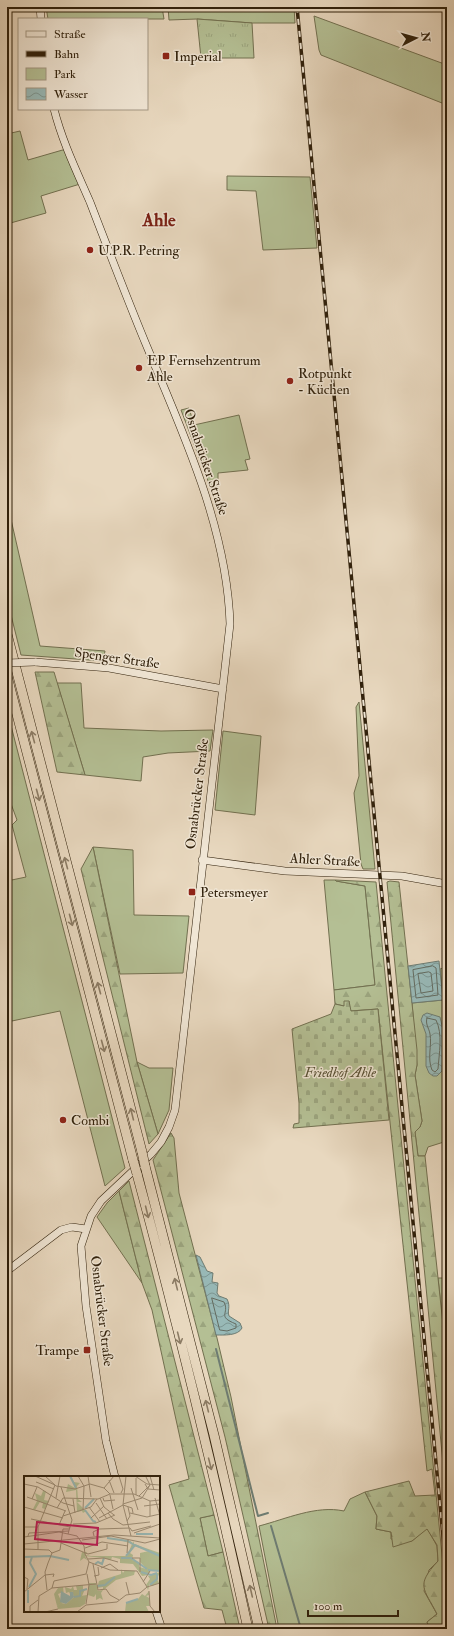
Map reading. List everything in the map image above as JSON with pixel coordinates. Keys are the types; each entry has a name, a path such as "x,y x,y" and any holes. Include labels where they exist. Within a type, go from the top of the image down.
{"highway":[{"path":"7,634 142,1152 236,1525 259,1629"},
{"path":"7,676 137,1174 226,1528 248,1629"}],"main road":[{"path":"40,7 41,18"},
{"name":"Osnabrücker Straße","path":"54,110 71,156 173,407 206,495 224,573 230,624 202,860 175,1110 173,1118 161,1142 151,1154 101,1201 91,1216 81,1246 84,1292 106,1441 115,1476"},
{"name":"Spenger Straße","path":"7,663 35,662 109,668 223,689"},
{"name":"Ahler Straße","path":"202,860 291,872 402,876 447,884"},
{"path":"7,1271 61,1230 72,1227 86,1229"},
{"path":"156,1612 162,1629"}],"green space":[{"path":"46,7 162,7 164,19 148,18 48,18"},
{"path":"168,7 294,7 295,23 252,23 197,19 169,20"},
{"path":"314,16 447,65 447,105 321,55"},
{"path":"197,19 252,23 254,58 201,58"},
{"path":"20,131 28,160 66,149 80,184 41,196 46,213 7,224 7,134"},
{"path":"227,176 310,177 317,248 263,250 256,191 227,190"},
{"path":"189,408 194,425 239,415 250,459 245,460 248,470 218,473 218,486 210,486 181,410"},
{"path":"7,502 40,646 105,651 103,661 21,655 7,599"},
{"path":"35,672 54,672 85,775 57,772"},
{"path":"57,683 81,683 84,728 161,731 213,730 210,751 168,753 143,757 141,781 85,775"},
{"path":"359,702 375,869 363,869 361,864 354,793 359,776 356,707"},
{"path":"7,710 125,1168 105,1186 60,1011 7,1022 7,881 26,877 12,825 17,820 7,793"},
{"path":"223,731 261,736 255,815 215,810"},
{"path":"93,847 133,850 134,915 189,916 183,973 120,974"},
{"path":"93,847 137,1062 158,1134 149,1144 81,869"},
{"path":"324,880 335,880 365,886 375,985 334,990"},
{"path":"335,880 376,882 447,1606 447,1629 430,1629 427,1622 437,1614 426,1592 424,1582 426,1576 438,1561 437,1545 427,1529 412,1541 393,1547 391,1532 376,1529 377,1516 365,1492 409,1481 415,1496 435,1495 432,1469 427,1471 378,1009 350,1011 349,1001 344,1006 335,1004 334,990 375,985 365,886"},
{"path":"387,882 399,882 417,1050 415,1075 422,1121 420,1127 415,1132 418,1156 425,1156 444,1334 447,1337 447,1505"},
{"path":"447,967 447,1141 428,1147 425,1156 418,1156 415,1132 420,1127 422,1121 415,1075 417,1065 412,1003 443,1000 440,969"},
{"name":"Friedhof Ahle","path":"344,1001 349,1001 351,1011 378,1009 389,1120 293,1128 294,1124 299,1123 299,1103 292,1029 331,1014 335,1004 344,1006"},
{"path":"137,1062 149,1068 173,1068 169,1110 158,1134"},
{"path":"171,1133 174,1138 179,1193 231,1397 277,1629 269,1629 225,1437 153,1160"},
{"path":"129,1181 214,1515 200,1518 208,1556 223,1552 240,1629 227,1629 222,1610 204,1608 169,1485 189,1479 152,1310 142,1283 119,1191"},
{"path":"119,1191 142,1283 97,1217 107,1203"},
{"path":"438,1278 447,1278 447,1334 444,1334"},
{"path":"365,1492 377,1516 376,1529 391,1532 391,1539 412,1541 427,1528 437,1546 438,1561 429,1570 424,1591 437,1614 427,1622 430,1629 279,1629 259,1526 312,1511 344,1511 350,1499"},
{"path":"214,1515 223,1552 208,1556 200,1518"}],"water":[{"path":"439,961 443,1000 412,1003 408,966"},
{"path":"427,1013 440,1017 444,1034 442,1071 437,1076 433,1076 429,1073 426,1066 426,1034 421,1020 423,1015"},
{"path":"196,1255 200,1257 207,1271 213,1273 212,1282 218,1283 217,1293 219,1296 227,1299 229,1316 240,1323 242,1328 240,1331 230,1334 216,1335"}],"waterway":[{"path":"216,1349 258,1516 268,1513"},
{"path":"271,1526 301,1629"}],"railway":[{"path":"297,7 447,1578"}],"place":[{"name":"Imperial","path":"166,56"},
{"name":"U.P.R. Petring","path":"90,250"},
{"name":"EP Fernsehzentrum Ahle","path":"139,368"},
{"name":"Rotpunkt - Küchen","path":"290,381"},
{"name":"Petersmeyer","path":"192,892"},
{"name":"Combi","path":"63,1120"},
{"name":"Trampe","path":"87,1350"}],"district":[{"name":"Ahle","path":"159,220"}]}
